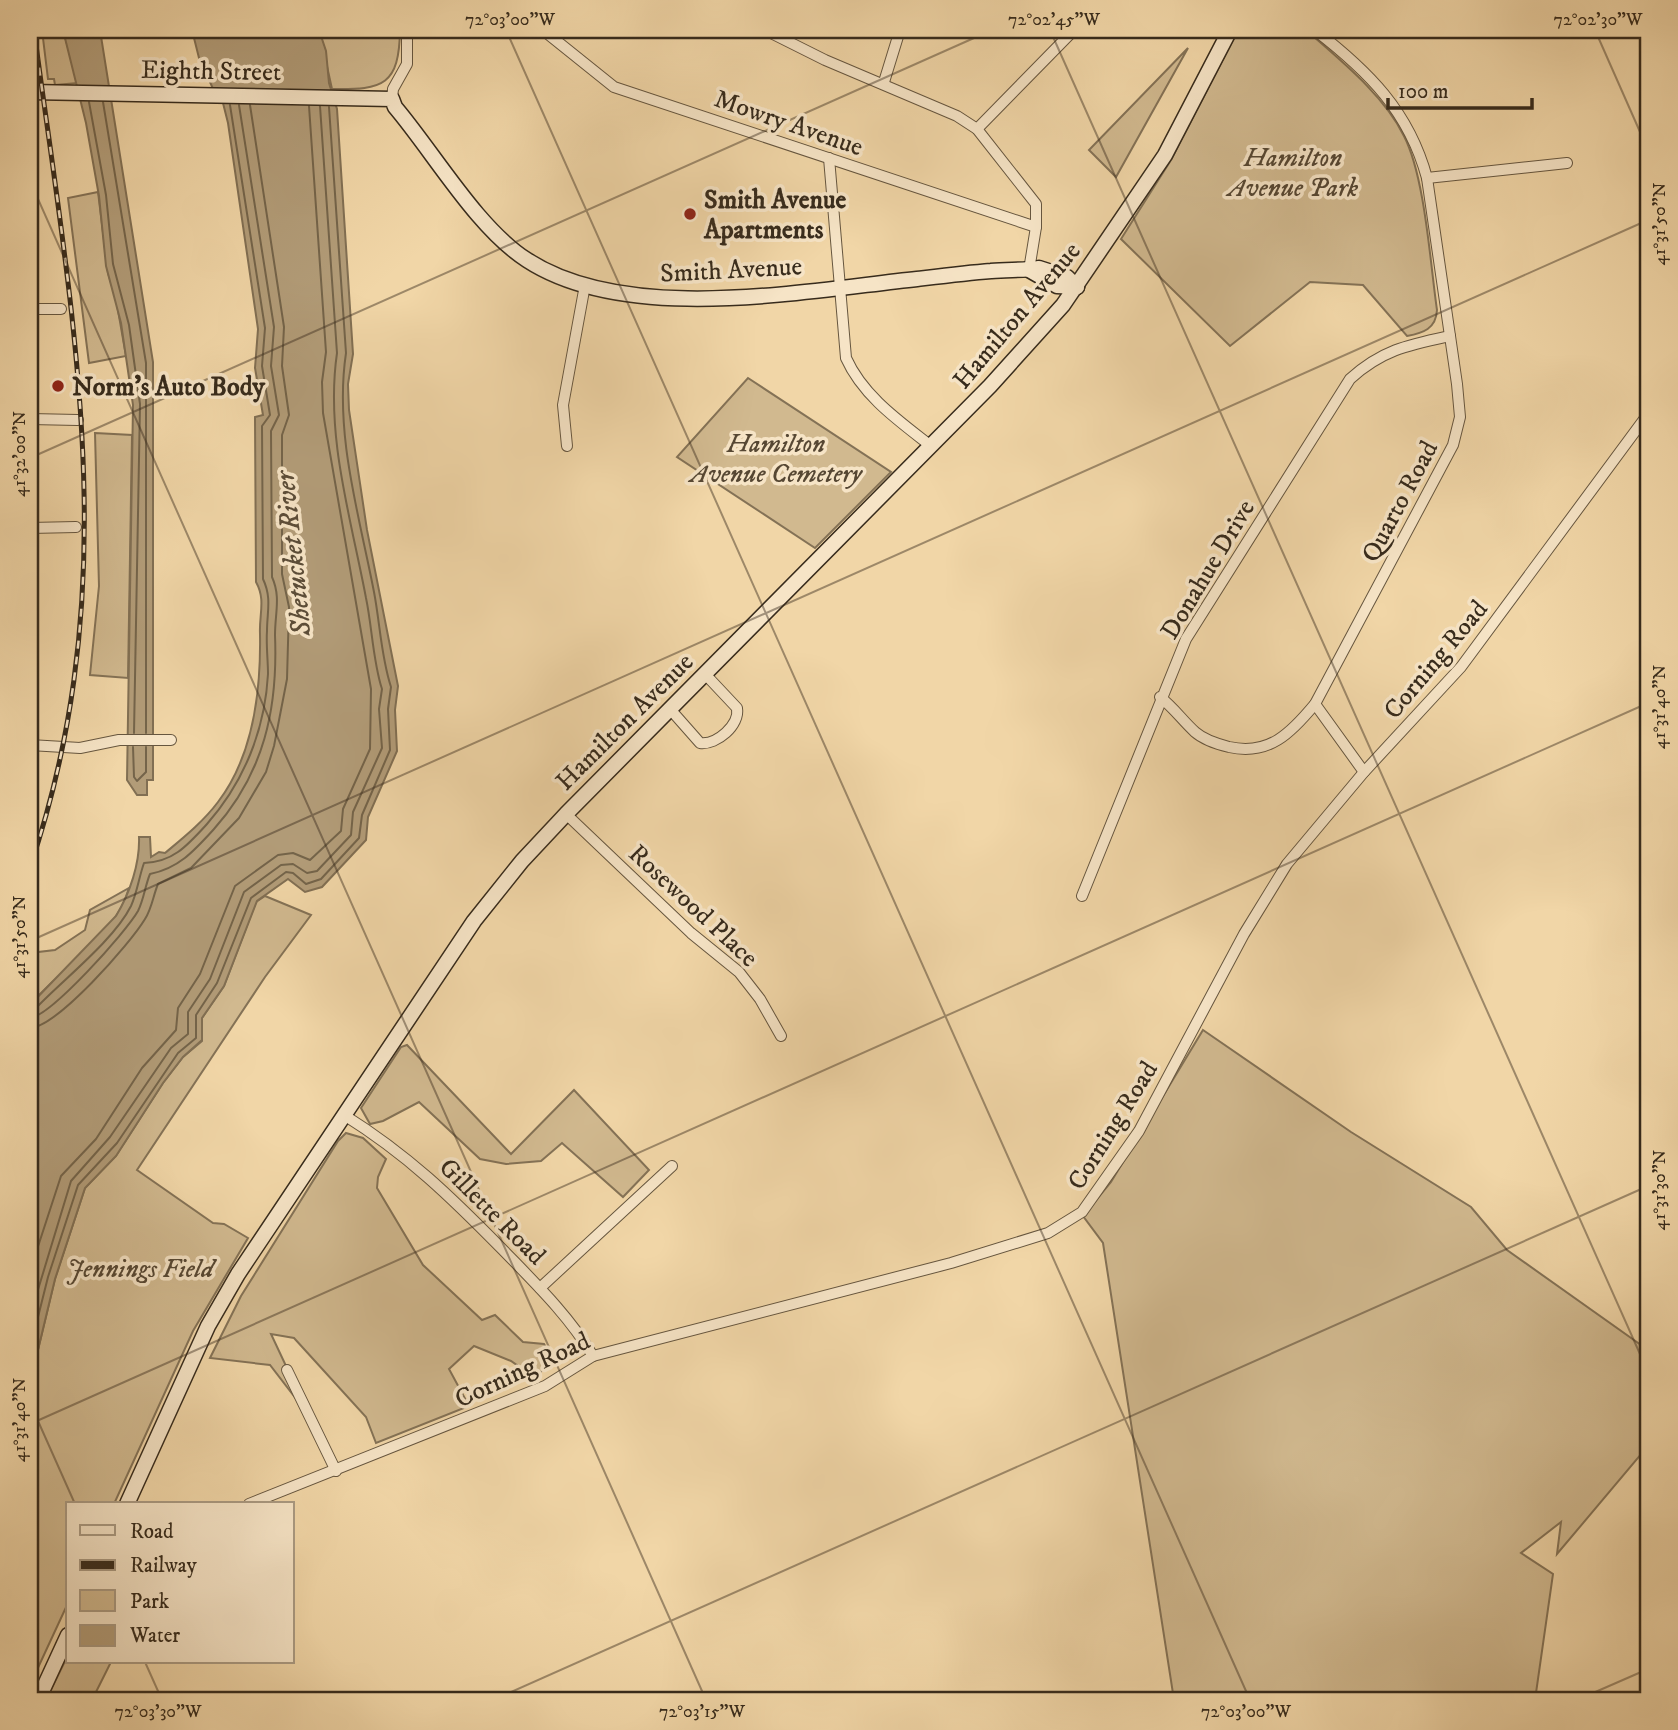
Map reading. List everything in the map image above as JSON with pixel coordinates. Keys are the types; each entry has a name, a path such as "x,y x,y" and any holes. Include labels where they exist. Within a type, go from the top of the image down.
{"main road":[{"name":"Hamilton Avenue","path":"128,1502 208,1326 238,1274 474,921 522,861 566,814 1026,348 1077,287 1165,155 1230,30"},
{"name":"Eighth Street","path":"30,92 213,93 392,99"},
{"name":"Smith Avenue","path":"392,99 395,107 464,196 510,247 536,265 585,285 639,297 679,299 839,287 992,271 1049,270 1067,277 1077,287"},
{"path":"38,1700 66,1639"}],"street":[{"path":"392,99 393,89 407,64 407,30"},
{"name":"Mowry Avenue","path":"543,30 614,87 1036,227"},
{"path":"884,82 900,30"},
{"path":"977,129 1074,30"},
{"name":"Quarto Road","path":"1160,697 1178,711 1196,733 1216,744 1246,751 1276,743 1295,729 1315,704 1454,445 1460,417 1427,178 1408,125 1329,34 1315,30"},
{"path":"768,31 825,60 884,82 957,116 977,129 1036,204 1036,227 1029,270"},
{"path":"829,158 846,358 854,376 873,398 931,446"},
{"path":"1427,178 1567,163"},
{"path":"567,446 563,405 585,285"},
{"path":"30,309 61,309"},
{"name":"Donahue Drive","path":"1082,896 1160,697 1186,639 1350,379 1370,362 1396,348 1450,336"},
{"name":"Corning Road","path":"254,1502 545,1386 593,1356 951,1264 1048,1233 1082,1212 1139,1131 1244,934 1287,864 1364,772 1461,667 1648,414"},
{"path":"30,419 78,420"},
{"path":"30,528 76,527"},
{"path":"670,709 700,743 713,742 728,730 737,717 737,708 705,674"},
{"path":"1315,704 1364,772"},
{"path":"30,745 80,748 127,740 171,740"},
{"name":"Rosewood Place","path":"566,814 691,933 740,972 760,999 780,1036"},
{"name":"Gillette Road","path":"345,1115 413,1162 540,1288 574,1325 593,1356"},
{"path":"540,1288 673,1166"},
{"path":"287,1370 336,1471"}],"green space":[{"path":"42,30 63,30 78,83 55,85 54,79 48,79"},
{"path":"319,30 400,30 399,48 392,73 376,85 332,89"},
{"name":"Hamilton Avenue Park","path":"1238,30 1306,30 1373,92 1395,121 1411,153 1426,220 1437,310 1434,322 1428,329 1407,336 1363,285 1310,282 1230,346 1121,239 1171,160"},
{"path":"1188,48 1116,177 1089,150"},
{"path":"98,192 108,273 116,299 126,356 89,363 68,198"},
{"name":"Hamilton Avenue Cemetery","path":"748,378 891,472 815,548 677,457"},
{"path":"95,433 132,435 128,678 90,675 99,586"},
{"path":"129,888 113,921 30,1005 30,953 55,950 85,930 90,910"},
{"name":"Jennings Field","path":"265,896 311,915 265,977 137,1170 213,1223 224,1224 248,1238 193,1331 115,1502 66,1502 66,1607 30,1685 30,1383 55,1279 85,1188 116,1156 183,1057 202,1041 202,1018 224,986 256,902"},
{"path":"1203,1030 1351,1132 1471,1207 1507,1250 1648,1350 1648,1446 1557,1554 1561,1522 1521,1553 1553,1574 1535,1700 1174,1700 1103,1243 1083,1216 1111,1182"},
{"path":"407,1045 511,1154 574,1090 649,1170 623,1197 562,1143 541,1161 506,1164 480,1159 419,1102 383,1121 370,1124 361,1108 401,1047"},
{"path":"346,1133 363,1138 386,1159 378,1177 377,1188 423,1265 482,1320 495,1315 523,1342 544,1344 553,1359 535,1378 511,1361 474,1346 449,1369 469,1406 376,1443 366,1417 294,1338 271,1334 302,1400 297,1400 270,1365 210,1358 241,1296 338,1141"},
{"path":"66,1659 66,1664 110,1664 92,1700 46,1700"}],"water":[{"path":"63,30 100,30 153,362 153,780 147,780 147,795 137,795 127,780 133,405 121,323 106,266 99,196 86,123"},
{"name":"Shetucket River","path":"192,30 319,30 326,51 329,83 337,109 353,354 348,384 349,410 367,530 398,686 395,710 397,751 368,817 366,840 322,887 305,892 288,879 257,901 224,986 202,1018 202,1040 183,1057 163,1083 116,1156 85,1188 55,1279 30,1383 30,1005 116,916 133,878 139,837 150,837 151,857 159,852 165,853 218,802 240,764 257,699 261,601 256,582 255,417 263,415 255,368 258,329 228,123 223,103 219,102 199,58"}],"railway":[{"path":"30,867 60,761 77,656 84,553 83,450 75,346 34,30"}],"place":[{"name":"Smith Avenue Apartments","path":"690,214"},
{"name":"Norm's Auto Body","path":"58,386"}]}
